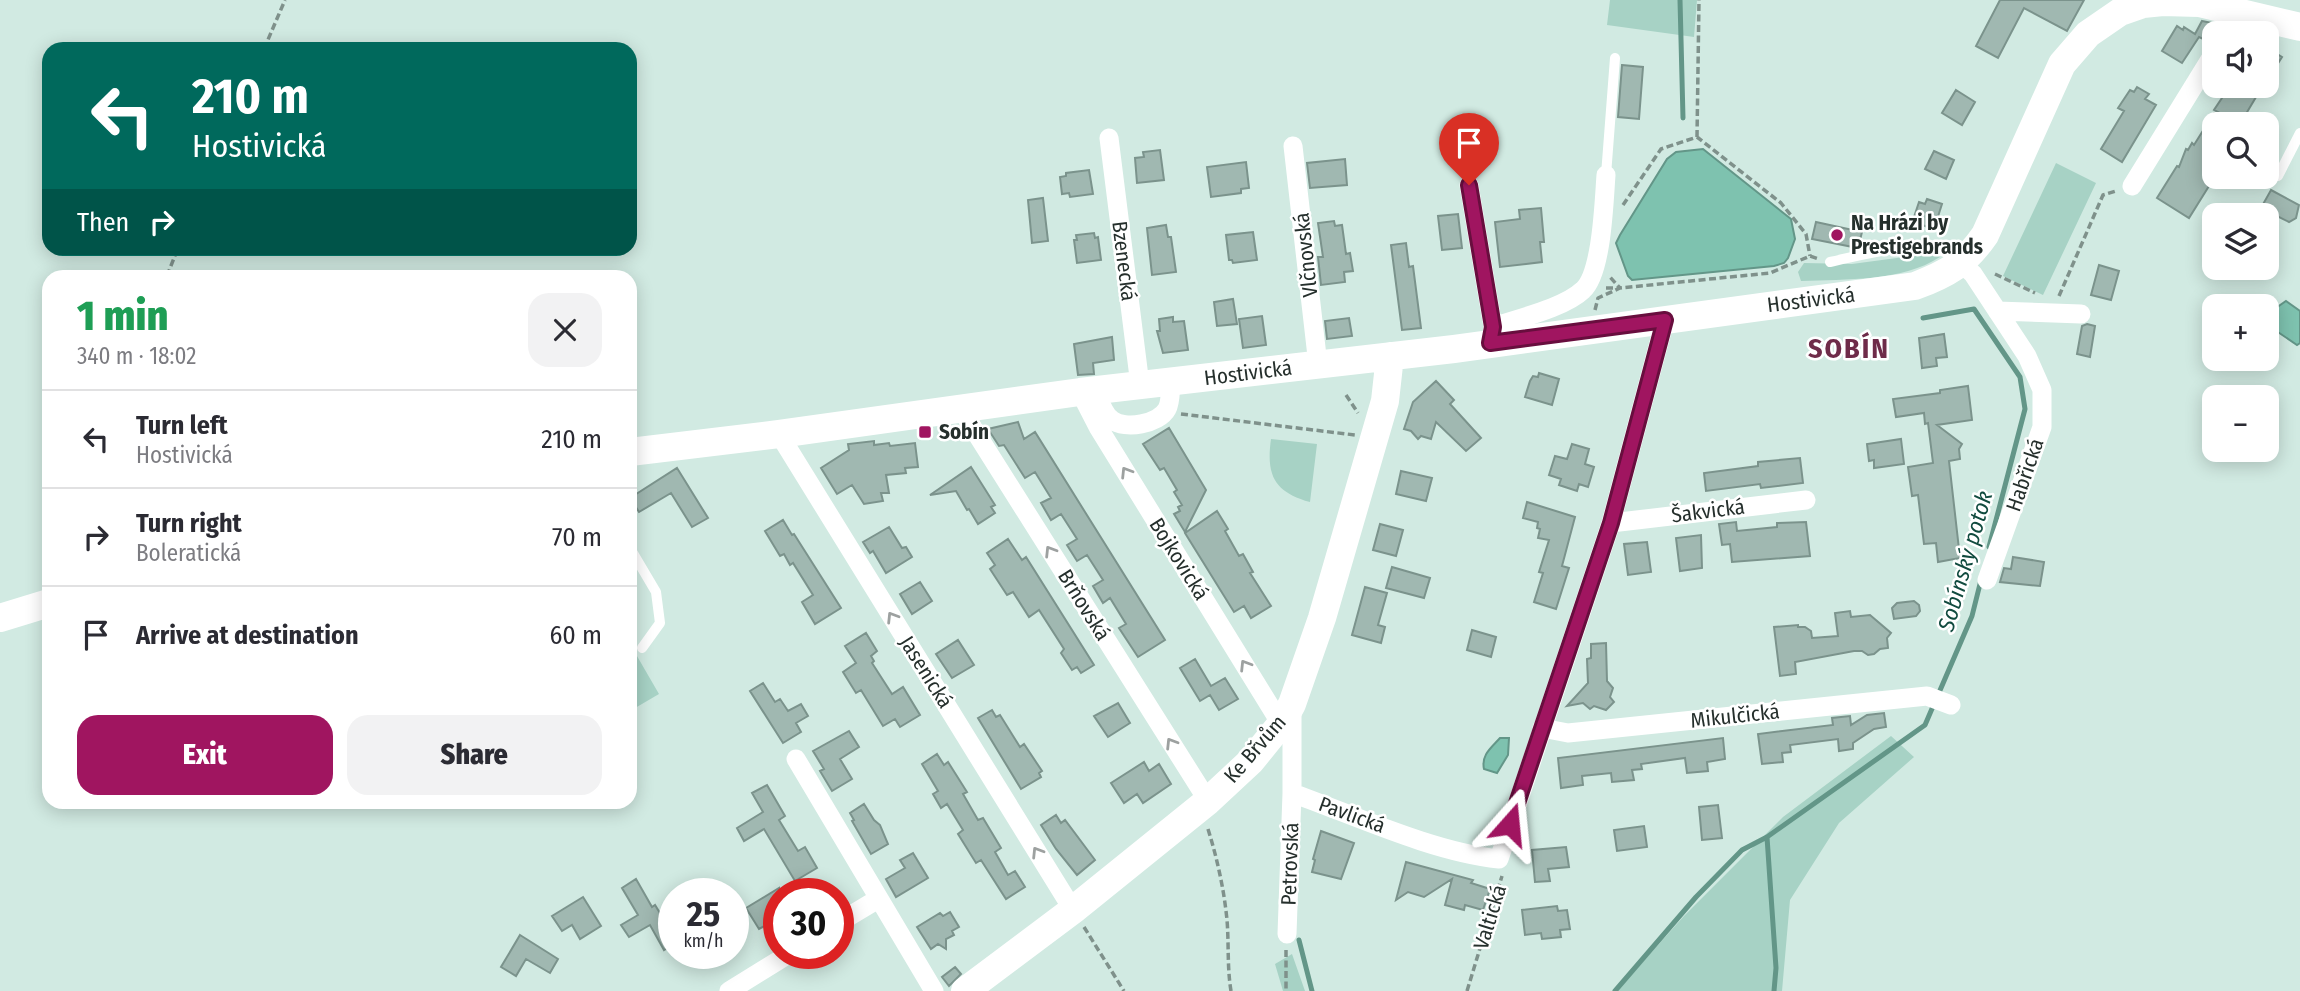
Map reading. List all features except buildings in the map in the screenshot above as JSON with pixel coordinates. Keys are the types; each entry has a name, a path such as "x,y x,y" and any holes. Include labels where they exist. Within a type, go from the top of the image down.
{"street":[{"name":"Hostivická","path":"637,451 1088,391 1390,356 1492,335 1665,320 1915,286 1962,264 1984,235 2062,64 2088,34 2120,12 2162,1 2199,3 2229,21"},
{"name":"Hostivická","path":"2279,26 2300,27"},
{"path":"2132,186 2202,72"},
{"name":"Bzenecká","path":"1109,138 1140,385"},
{"name":"Vlčnovská","path":"1293,146 1318,365"},
{"path":"1585,289 1597,264 1606,175"},
{"path":"1469,185 1492,335"},
{"name":"Habřická","path":"1962,264 1973,274 2027,356 2042,390 2042,427 1987,580"},
{"name":"Hostivická","path":"1492,335 1585,289"},
{"path":"1997,311 2081,314"},
{"name":"Valtická","path":"1499,859 1611,523 1665,320"},
{"name":"Ke Břvům","path":"965,991 1073,910 1204,804 1251,761 1286,714 1322,618 1385,401 1390,356"},
{"path":"1088,391 1112,421 1125,425 1151,421 1161,416 1168,408 1171,382"},
{"name":"Bojkovická","path":"1088,391 1105,439 1286,714"},
{"name":"Brňovská","path":"961,409 1204,804"},
{"name":"Jasenická","path":"779,434 1073,910"},
{"name":"Šakvická","path":"1611,523 1806,500"},
{"path":"0,618 42,605"},
{"name":"Mikulčická","path":"1542,727 1569,733 1927,696 1951,705"},
{"name":"Pavlická","path":"1286,714 1292,793 1429,843 1473,856 1499,859"},
{"path":"796,760 934,991"},
{"name":"Petrovská","path":"1287,934 1292,793"},
{"path":"854,913 878,899"},
{"path":"729,991 765,969"}],"lane":[{"path":"1606,175 1615,58"},
{"path":"2279,174 2300,132"},
{"path":"1830,262 1893,249 1930,248 1951,252 1962,264"},
{"path":"637,560 656,592 660,623 642,648"}],"path":[{"path":"267,42 285,0"},
{"path":"1697,137 1699,0"},
{"path":"1622,205 1661,149 1697,137"},
{"path":"1697,137 1781,203 1806,234 1810,256"},
{"path":"2052,297 2061,296 2103,195 2132,186"},
{"path":"1585,289 1770,273 1810,256 1830,262"},
{"path":"1597,264 1620,288"},
{"path":"2003,278 2043,297"},
{"path":"1592,328 1598,298 1620,288"},
{"path":"1176,413 1359,435"},
{"path":"1204,804 1227,920 1227,968 1231,991"},
{"name":"Valtická","path":"1467,991 1503,873 1499,859"},
{"path":"1073,910 1124,991"},
{"path":"1286,991 1287,934"}],"shaded area":[{"path":"1610,0 1697,0 1694,37 1607,25"},
{"path":"1703,149 1791,219 1795,239 1788,258 1784,263 1774,266 1632,280 1616,243 1620,235 1667,159 1676,152"},
{"path":"2056,163 2096,183 2043,295 2003,276"},
{"path":"1934,253 1940,257 1925,265 1873,278 1801,281 1798,272 1804,263 1852,264"},
{"path":"2286,301 2300,311 2300,343 2297,345 2279,333 2279,306"},
{"path":"1271,439 1317,444 1310,502 1288,493 1275,480 1270,463"},
{"path":"637,656 659,694 637,707"},
{"path":"1891,736 1914,757 1839,823 1790,900 1782,991 1617,991 1684,916 1783,817"},
{"path":"1500,738 1509,738 1508,755 1497,773 1484,769 1483,764 1488,752"},
{"path":"1292,954 1305,991 1283,991 1275,964"}],"waterway":[{"name":"Sobínský potok","path":"1680,0 1683,118"},
{"name":"Sobínský potok","path":"1923,318 1974,309 2020,377 2025,409 1989,547"},
{"name":"Sobínský potok","path":"1938,695 1972,616 1981,580"},
{"name":"Sobínský potok","path":"1615,991 1696,897 1742,850 1767,837 1925,725 1934,704"},
{"path":"1767,837 1776,968 1774,991"},
{"path":"1299,940 1312,991"}],"place":[{"name":"Na Hrázi by Prestigebrands","path":"1837,235"},
{"name":"Sobín","path":"925,432"}],"district":[{"name":"SOBÍN","path":"1849,348"}],"route":[{"path":"1469,185 1493,327 1490,343 1665,320 1611,523 1510,824"}]}
